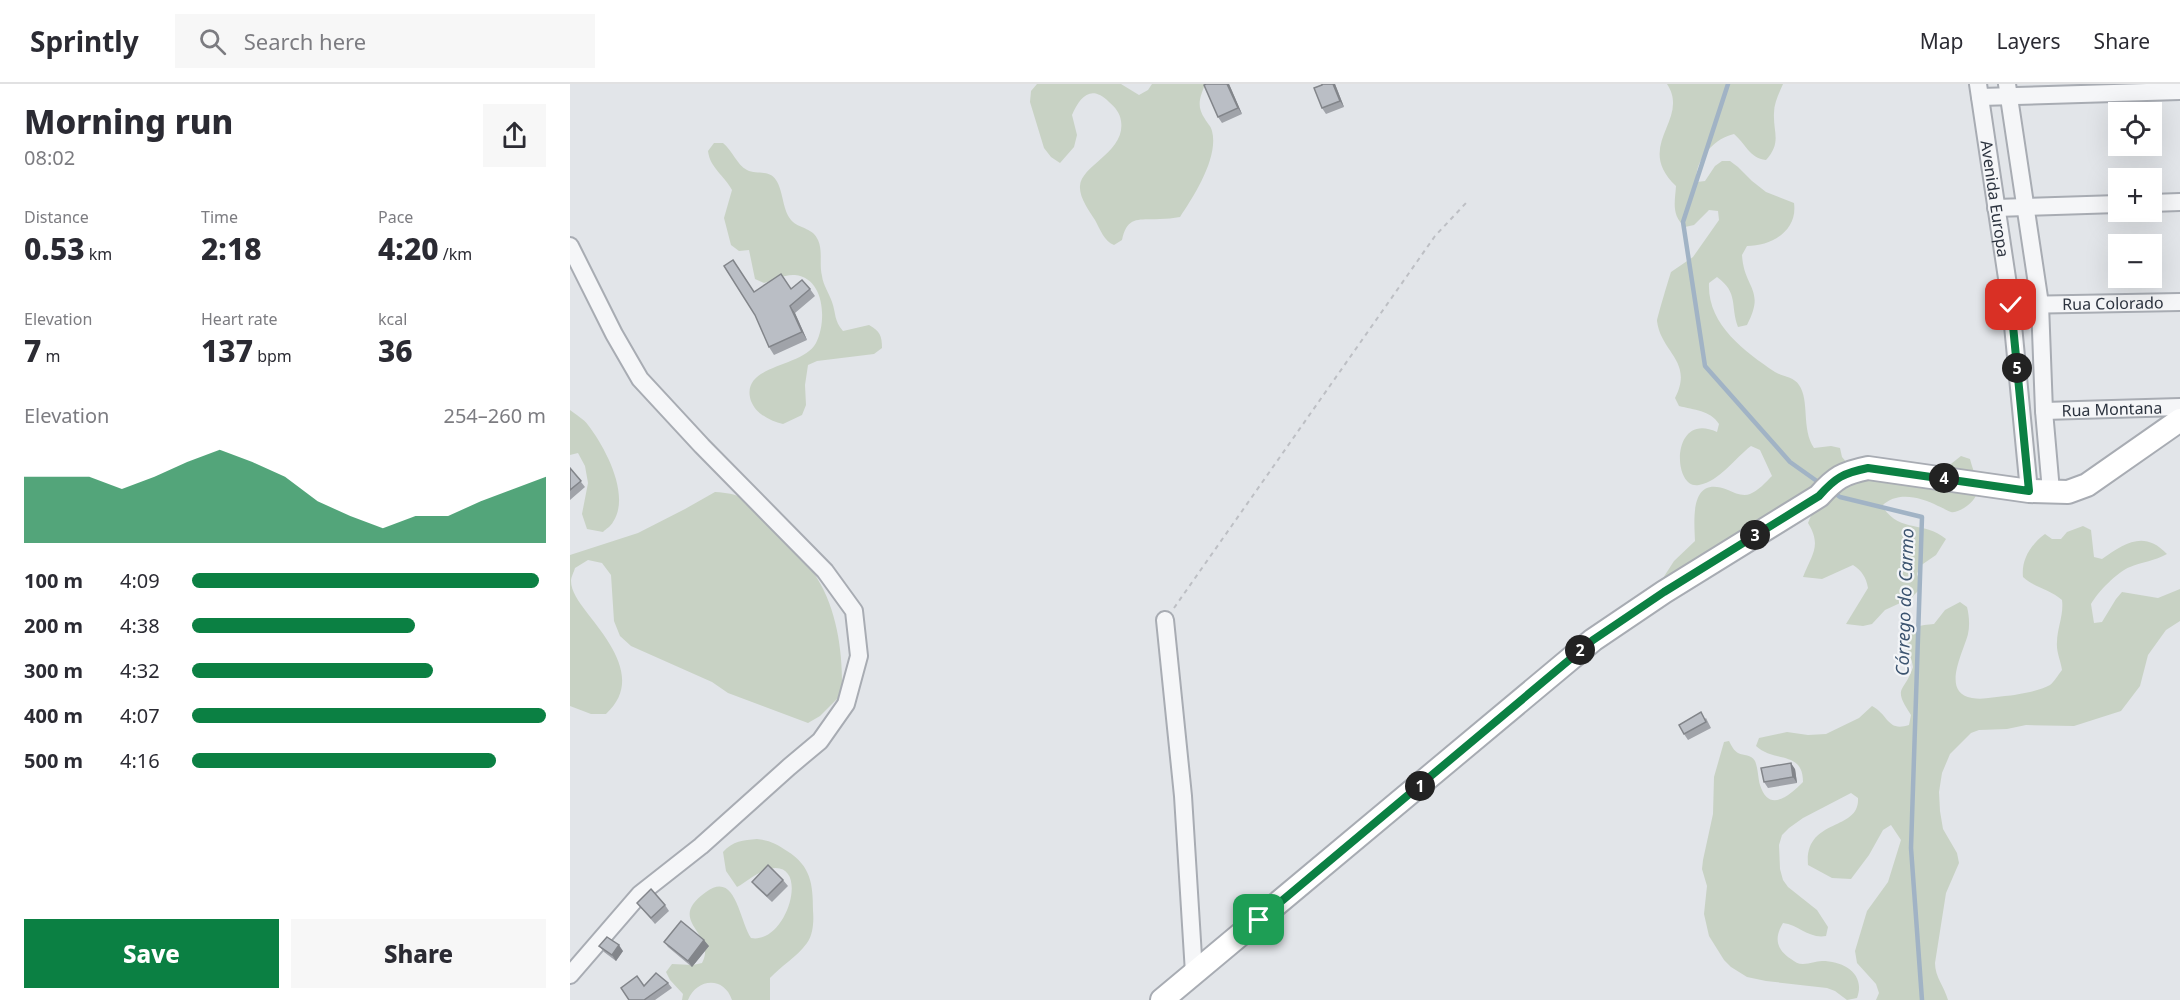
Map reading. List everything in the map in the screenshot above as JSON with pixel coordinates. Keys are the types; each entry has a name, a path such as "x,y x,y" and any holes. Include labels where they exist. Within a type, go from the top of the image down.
{"street":[{"name":"Avenida Europa","path":"2008,90 2040,304 2044,411 2040,491"},
{"path":"1979,91 2180,92"},
{"name":"Avenida Europa","path":"1979,91 2040,491"},
{"path":"2162,203 2180,202"},
{"path":"1996,208 2108,204"},
{"path":"570,246 640,380 825,571 848,603 854,612 859,656 846,704 820,741 701,846 640,894 570,975"},
{"name":"Rua Colorado","path":"2011,305 2180,302"},
{"name":"Rua Montana","path":"2044,411 2180,407"},
{"path":"1162,1000 1593,640 1826,489 1846,473 1868,468 2040,491 2068,492 2087,485 2180,420"},
{"path":"1165,620 1183,796 1194,973"}],"path":[{"path":"1165,620 1435,236 1466,203"}],"green space":[{"path":"1037,84 1121,84 1139,95 1148,90 1152,84 1205,84 1200,106 1212,131 1212,152 1204,176 1180,217 1135,220 1127,226 1122,240 1114,245 1108,241 1085,204 1080,186 1082,178 1117,141 1121,132 1120,115 1111,104 1097,94 1091,93 1082,98 1072,115 1077,135 1074,147 1060,163 1044,148 1030,102 1031,91"},
{"path":"1667,84 1783,84 1774,109 1776,137 1774,148 1766,160 1752,154 1734,134 1727,136 1706,152 1698,167 1697,182 1705,181 1715,166 1722,161 1730,161 1766,192 1794,203 1792,222 1781,235 1765,243 1747,246 1742,255 1755,304 1747,325 1738,327 1731,294 1717,277 1709,283 1710,298 1721,324 1740,345 1775,372 1797,382 1802,391 1808,432 1814,448 1831,446 1840,448 1842,457 1848,464 1939,470 1961,456 1970,459 1978,485 1975,497 1964,508 1951,512 1924,500 1909,497 1895,498 1882,506 1896,520 1938,533 1946,539 1936,555 1920,566 1917,574 1920,582 1918,591 1911,598 1885,610 1872,624 1863,626 1846,624 1868,588 1863,575 1853,565 1822,579 1803,577 1814,550 1814,538 1808,523 1815,506 1795,499 1770,514 1691,589 1677,594 1656,589 1674,561 1695,541 1695,510 1701,493 1707,488 1716,487 1747,495 1759,489 1772,476 1760,450 1751,446 1707,483 1690,484 1680,465 1680,452 1691,432 1702,428 1717,432 1719,424 1706,413 1679,406 1675,398 1680,385 1679,366 1664,341 1657,321 1671,272 1693,257 1719,220 1718,211 1709,210 1694,225 1685,227 1676,213 1676,186 1664,171 1660,158 1661,145 1672,109 1673,97"},
{"path":"714,143 723,143 740,165 747,170 770,174 779,185 789,218 816,236 820,249 823,279 843,331 869,325 876,329 881,337 882,348 874,354 817,361 808,365 805,385 806,405 802,415 783,424 768,419 756,410 751,401 750,389 754,380 763,373 799,357 816,343 822,324 821,302 818,292 805,278 787,275 764,283 755,279 749,250 739,251 731,245 724,218 732,190 709,157 708,151"},
{"path":"570,410 595,434 614,472 619,499 618,511 612,523 603,532 587,529 582,514 588,483 585,466 578,453 570,455"},
{"path":"715,492 736,495 756,507 798,552 817,578 830,605 838,634 842,694 820,716 808,723 728,693 712,682 631,646 620,636 614,621 611,575 602,563 588,560 575,568 571,579 572,589 580,604 612,647 622,674 622,688 617,701 606,714 591,714 570,706 570,555 638,533"},
{"path":"2083,526 2091,530 2094,557 2102,559 2127,544 2142,541 2150,542 2167,554 2130,567 2108,583 2091,604 2094,623 2102,622 2122,592 2158,598 2180,589 2180,621 2166,630 2148,655 2140,686 2121,711 2074,726 2026,725 2007,729 1979,730 1971,733 1950,754 1942,773 1939,792 1940,811 1943,829 1957,853 1959,863 1946,893 1935,963 1936,973 1948,1000 1876,1000 1879,993 1876,984 1857,963 1855,951 1867,911 1888,882 1901,840 1891,825 1883,830 1869,855 1851,879 1832,878 1808,865 1809,850 1814,839 1850,816 1856,809 1858,798 1851,793 1803,818 1782,835 1779,845 1783,880 1788,887 1817,910 1828,927 1826,936 1814,936 1783,923 1778,934 1778,943 1782,951 1797,963 1820,961 1838,963 1851,970 1858,982 1857,998 1847,1000 1827,988 1747,977 1731,967 1709,936 1704,914 1707,886 1702,869 1713,814 1714,777 1724,742 1729,741 1737,752 1755,761 1764,794 1774,800 1786,796 1803,782 1802,772 1793,761 1763,751 1756,746 1759,738 1787,732 1808,735 1826,734 1859,718 1872,706 1892,724 1902,727 1909,725 1911,715 1901,694 1913,667 1907,636 1913,629 1934,624 1945,610 1960,602 1967,607 1969,620 1968,634 1956,671 1957,688 1962,695 1980,699 2015,695 2050,685 2062,670 2057,646 2062,600 2023,577 2025,559 2035,543 2045,534 2052,539 2061,539 2067,532"},
{"path":"757,839 776,844 795,857 806,869 813,901 813,923 809,940 799,953 770,978 770,1000 732,1000 723,987 710,983 698,987 688,1000 682,1000 683,994 666,972 672,964 702,963 705,952 703,943 690,919 690,911 694,902 706,892 716,887 724,887 730,892 751,938 764,936 776,928 785,915 792,886 788,874 780,868 765,870 737,887 726,871 723,852 738,842"}],"building":[{"path":"1227,84 1238,108 1218,117 1204,85"},
{"path":"1322,84 1333,84 1340,101 1322,108 1314,88"},
{"path":"733,260 754,292 781,274 791,289 802,280 810,289 790,306 802,332 769,347 755,315 724,266"},
{"path":"570,468 581,481 570,490"},
{"path":"1701,712 1706,722 1684,734 1679,725"},
{"path":"1791,763 1793,777 1764,782 1761,768"},
{"path":"768,865 783,880 767,896 752,882"},
{"path":"651,889 665,905 651,918 637,903"},
{"path":"681,921 704,940 688,961 664,942"},
{"path":"607,937 619,945 612,955 599,946"},
{"path":"656,973 668,983 644,1000 629,1000 621,988 637,976 644,986"}],"waterway":[{"name":"Córrego do Carmo","path":"1728,84 1683,222 1705,366 1790,462 1821,484"},
{"name":"Córrego do Carmo","path":"1833,492 1840,497 1922,517 1911,848 1922,1000"}],"route":[{"path":"1259,920 1593,640 1664,592 1819,496 1833,481 1846,473 1868,468 2029,491 2011,305"}]}
